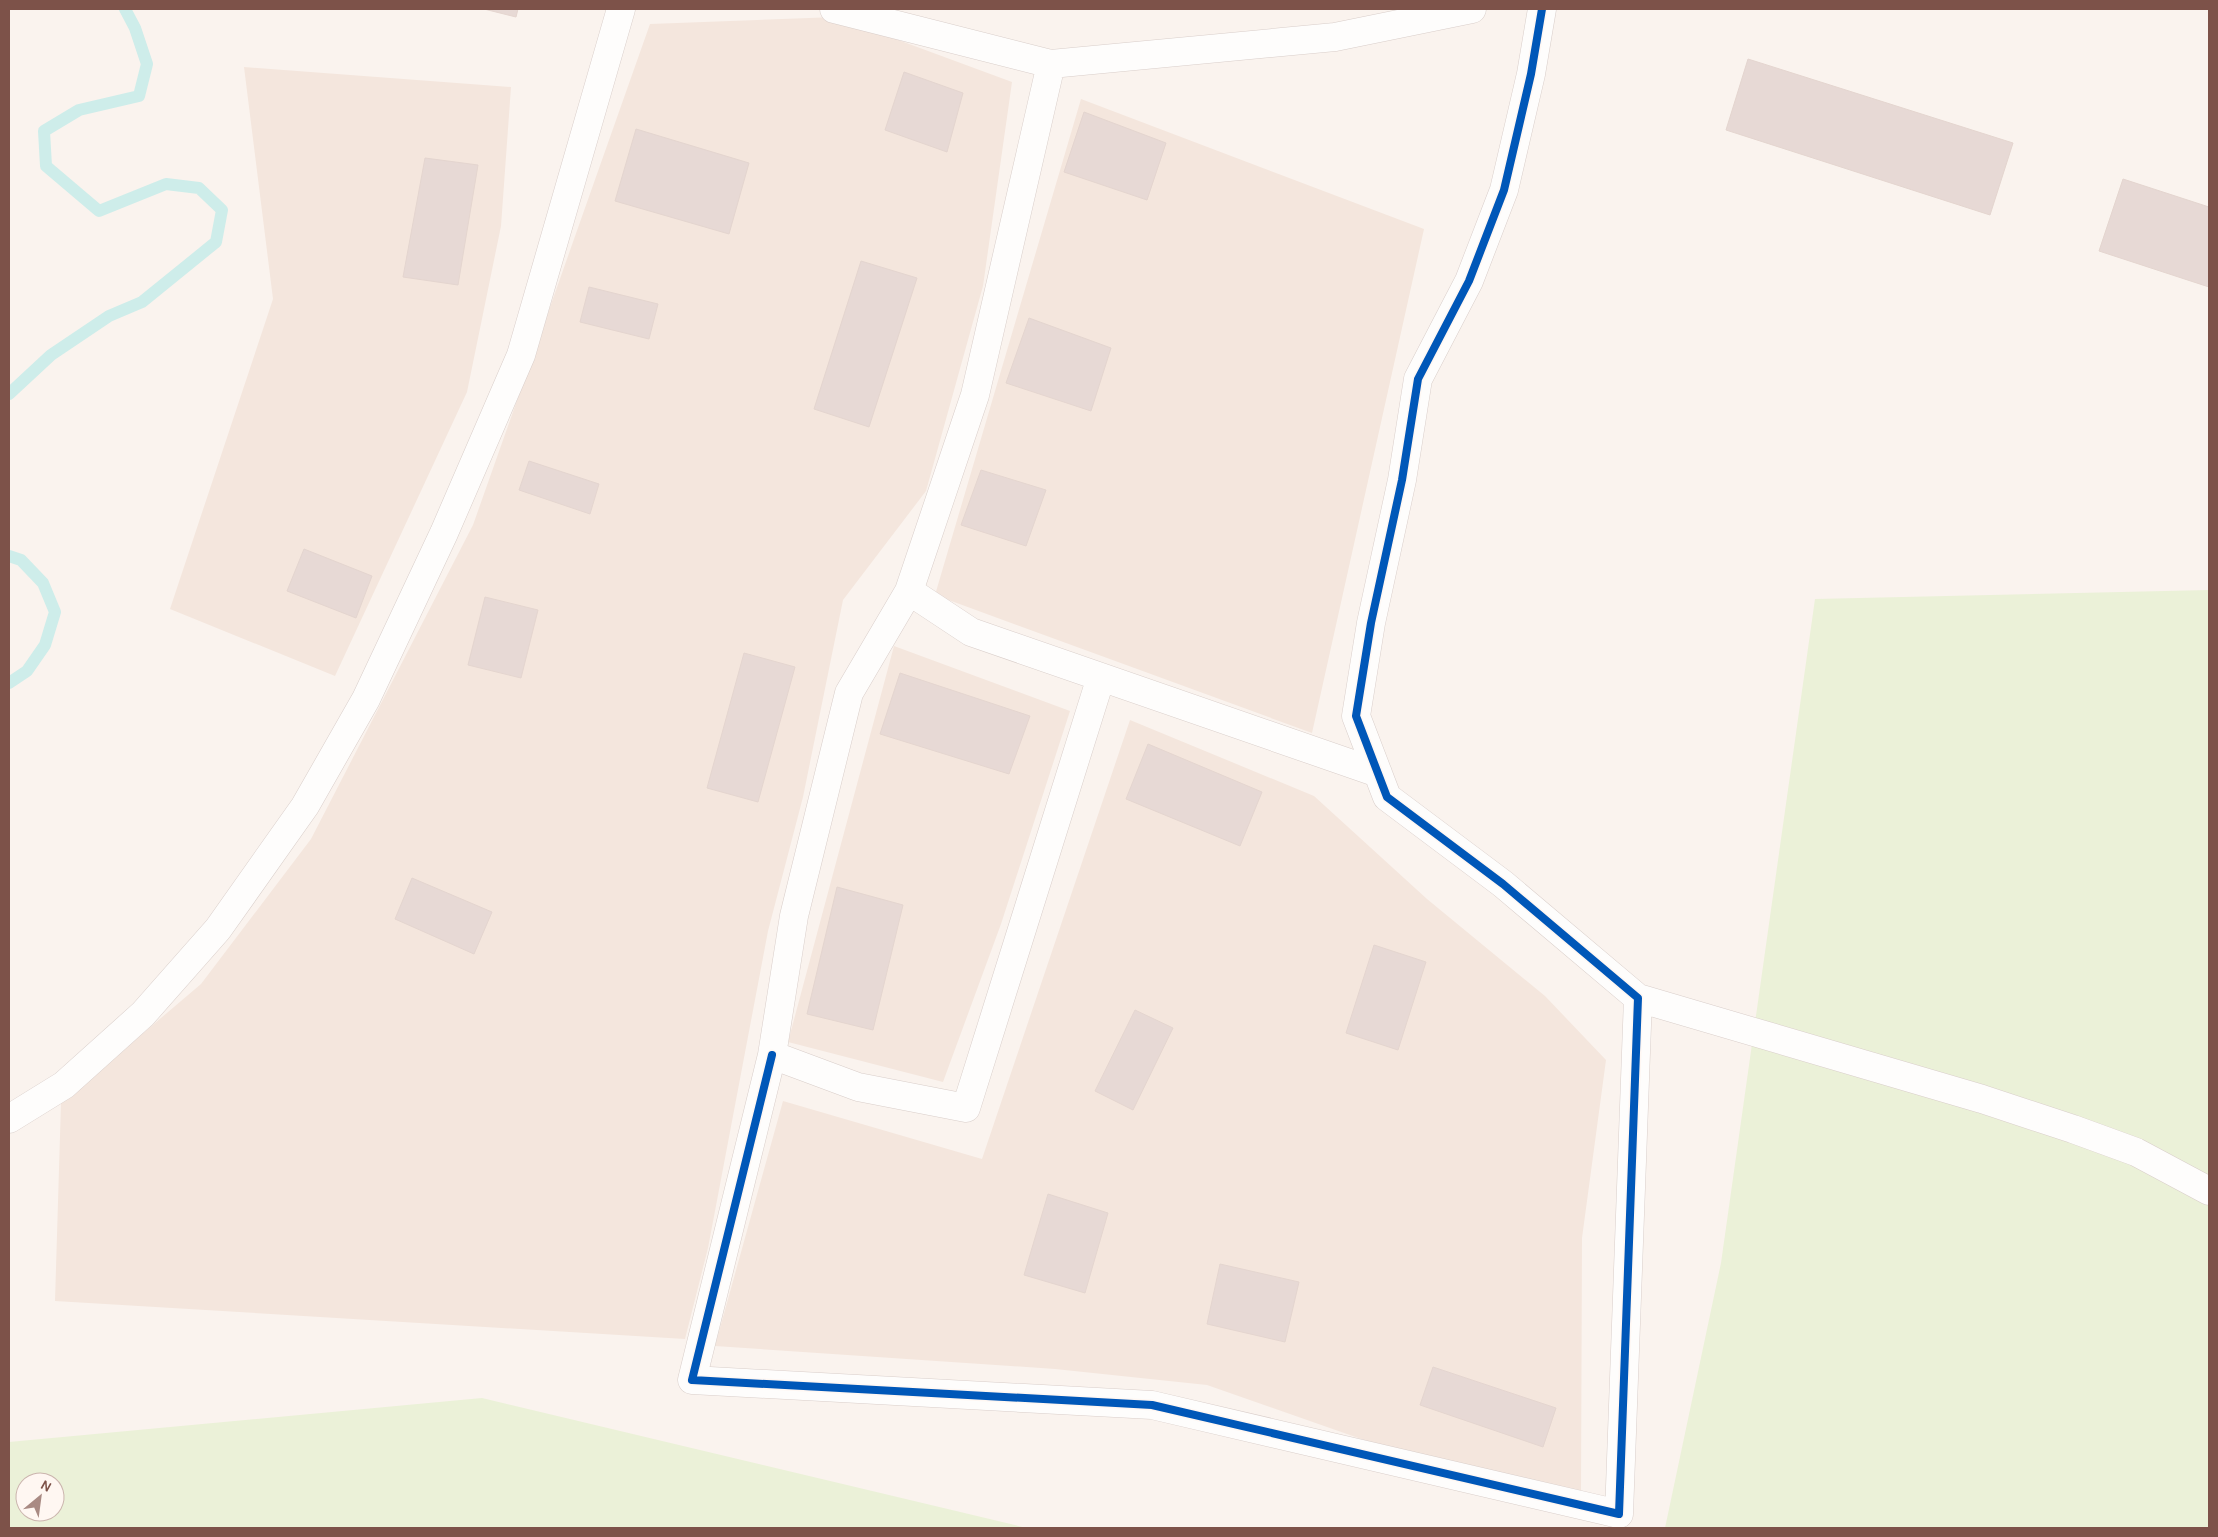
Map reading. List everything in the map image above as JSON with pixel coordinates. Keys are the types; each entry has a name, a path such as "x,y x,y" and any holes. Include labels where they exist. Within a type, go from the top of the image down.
{"street":[{"path":"9,1119 64,1085 143,1014 218,929 305,806 366,699 444,533 521,355 621,9"},
{"path":"834,9 1051,64 1334,36 1472,9"},
{"path":"1542,9 1530,74 1504,190 1469,281 1418,380 1402,480 1371,623 1356,716 1387,797 1503,884 1638,998 1982,1099 2073,1128 2136,1152 2209,1191"},
{"path":"1051,64 975,395 909,591 849,694 794,916 772,1055 692,1380 1152,1405 1619,1514 1638,998"},
{"path":"909,591 971,632 1378,773"},
{"path":"772,1055 858,1087 966,1108 1102,677"}],"shaded area":[{"path":"836,17 1012,82 983,286 926,491 843,600 803,797 768,931 708,1248 685,1339 55,1301 61,1103 201,984 311,839 473,525 650,24"},
{"path":"244,67 511,87 501,226 467,392 335,676 170,609 273,299"},
{"path":"1081,99 1424,229 1312,733 935,595"},
{"path":"894,646 1070,711 1001,924 943,1082 788,1042"},
{"path":"1130,720 1314,796 1427,899 1545,996 1606,1060 1582,1238 1581,1493 1461,1474 1207,1385 1055,1369 715,1346 783,1101 982,1159"}],"green space":[{"path":"2209,590 2209,1528 1665,1528 1721,1263 1815,599"},
{"path":"482,1398 1027,1528 9,1528 9,1442"}],"building":[{"path":"484,9 518,9 516,17"},
{"path":"1748,59 2013,143 1990,215 1726,130"},
{"path":"904,72 963,93 947,152 885,130"},
{"path":"1084,112 1166,143 1147,200 1064,172"},
{"path":"636,129 749,163 729,234 615,201"},
{"path":"425,158 478,165 458,285 403,277"},
{"path":"2123,179 2209,207 2209,287 2099,251"},
{"path":"861,261 917,278 869,427 814,409"},
{"path":"589,287 658,304 649,339 580,322"},
{"path":"1029,318 1111,348 1091,411 1006,383"},
{"path":"529,461 599,484 590,514 519,490"},
{"path":"981,470 1046,490 1026,546 961,525"},
{"path":"304,549 372,576 356,618 287,591"},
{"path":"485,597 538,610 521,678 468,665"},
{"path":"744,653 795,667 758,802 707,788"},
{"path":"900,673 1030,716 1009,774 880,734"},
{"path":"1148,744 1262,792 1240,846 1126,799"},
{"path":"412,878 492,912 474,954 395,919"},
{"path":"837,887 903,905 873,1030 807,1014"},
{"path":"1374,945 1426,962 1398,1050 1346,1033"},
{"path":"1135,1010 1173,1028 1133,1110 1095,1091"},
{"path":"1048,1194 1108,1213 1085,1293 1024,1275"},
{"path":"1220,1264 1299,1282 1285,1342 1207,1324"},
{"path":"1433,1367 1556,1408 1543,1447 1420,1405"}],"waterway":[{"path":"9,394 51,355 109,316 142,302 216,242 222,210 199,188 166,184 99,211 46,166 44,131 79,110 139,96 147,64 135,28 125,9"},
{"path":"9,556 21,560 43,583 55,612 45,645 27,671 9,683"}],"cycle path":[{"path":"772,1055 692,1380 1152,1405 1619,1514 1638,998 1503,884 1387,797 1356,716 1371,623 1402,480 1418,379 1469,281 1504,190 1531,74 1542,9"}]}
